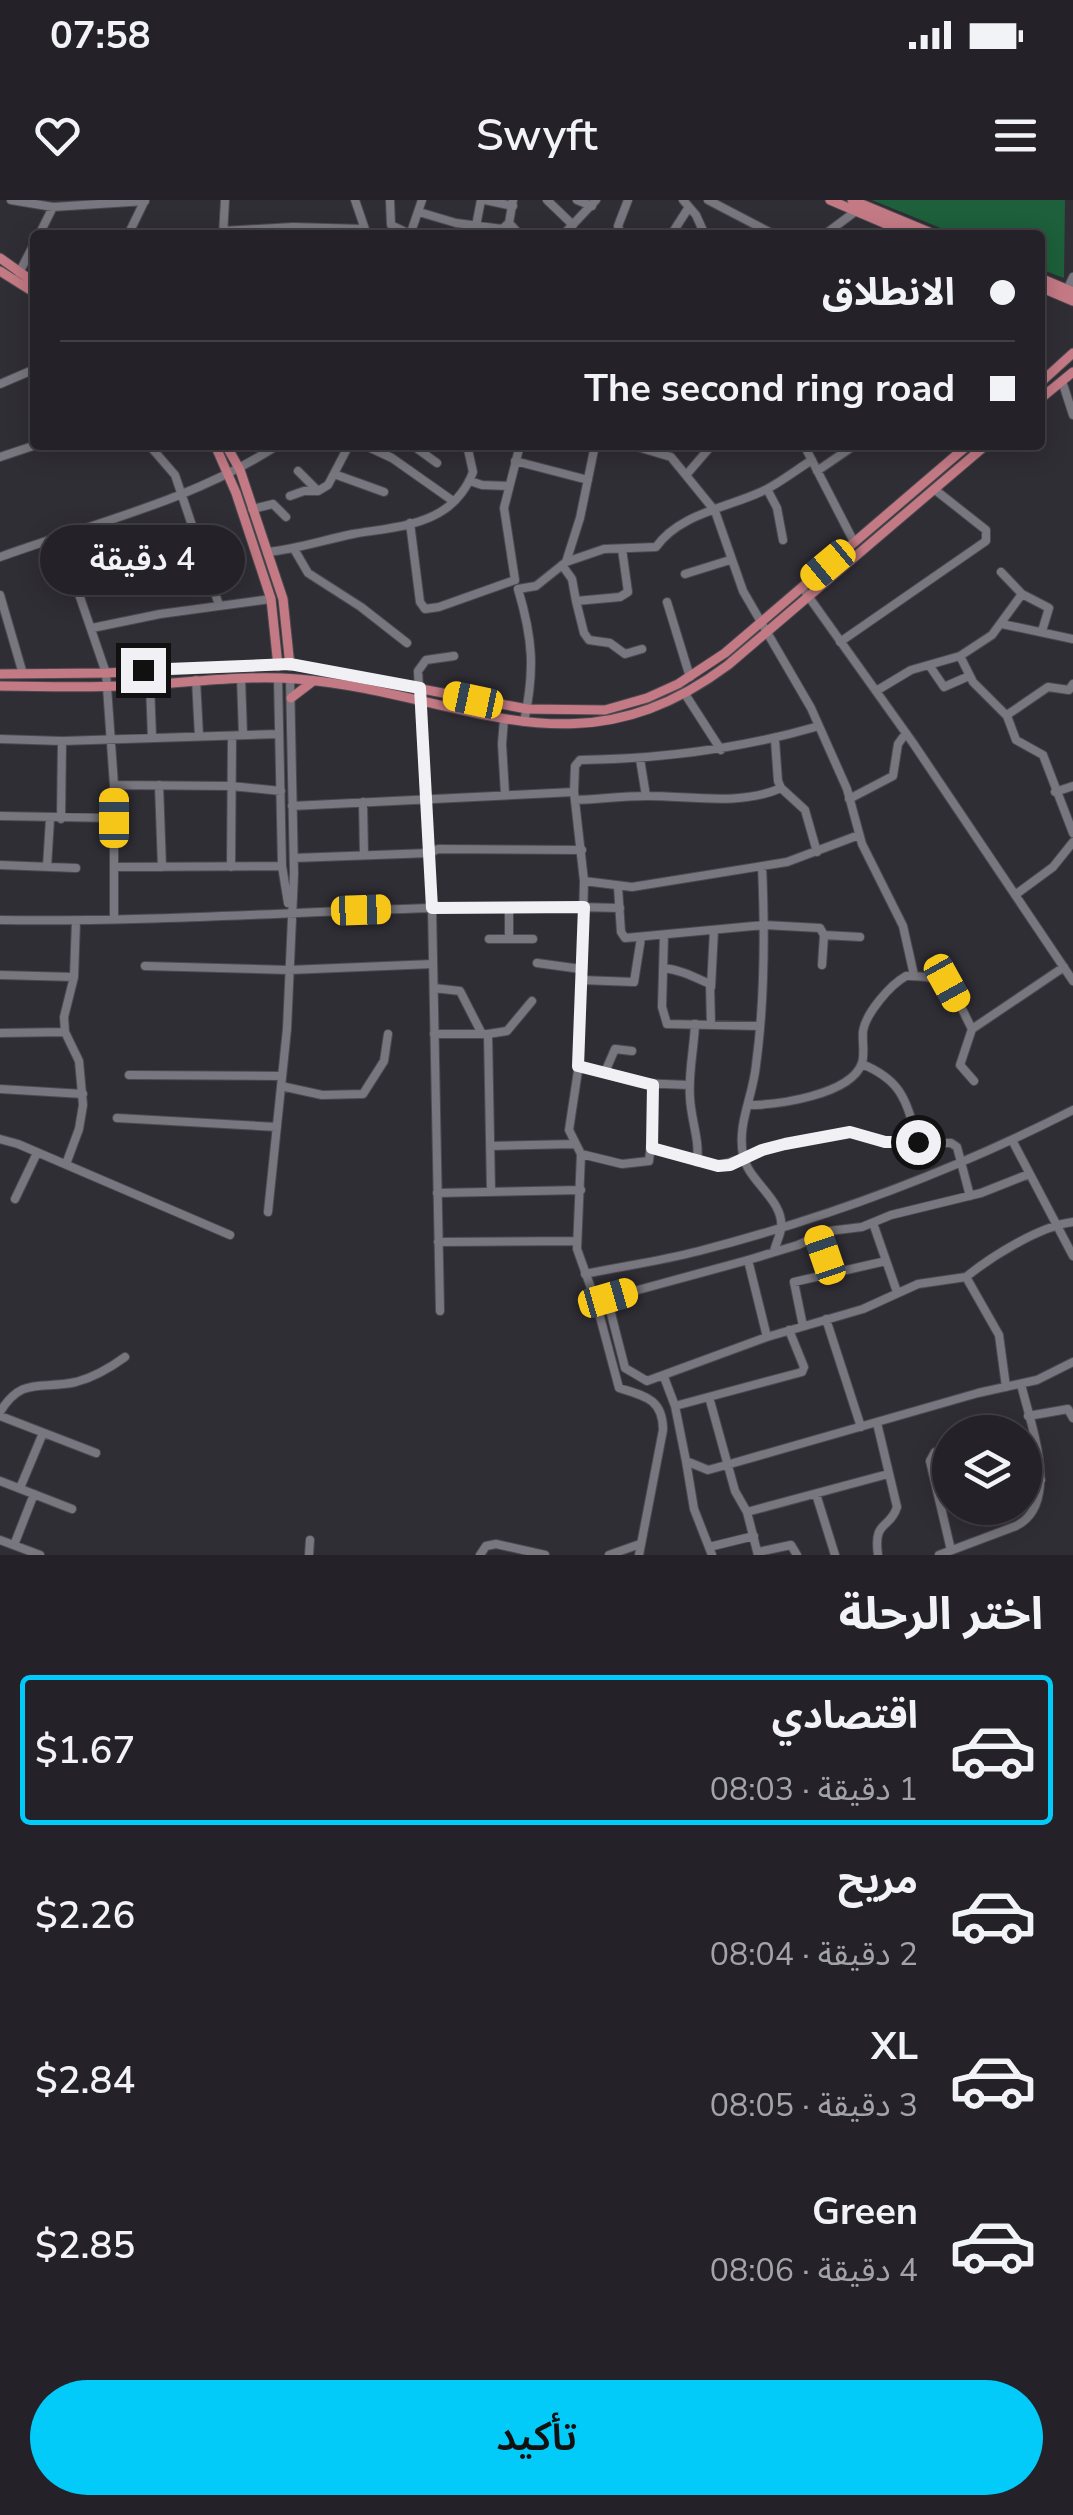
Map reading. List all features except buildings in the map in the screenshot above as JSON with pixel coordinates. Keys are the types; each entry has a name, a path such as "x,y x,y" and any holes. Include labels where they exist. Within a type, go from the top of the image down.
{"main road":[{"path":"830,200 922,230"},
{"path":"852,200 901,230"},
{"path":"0,258 30,280"},
{"path":"0,271 30,290"},
{"path":"1045,288 1072,297"},
{"path":"1045,378 1073,353"},
{"path":"1045,395 1073,372"},
{"path":"219,450 252,509 283,599 290,678"},
{"path":"227,450 271,600 278,678"},
{"path":"805,592 854,542 962,450"},
{"path":"0,674 290,664 527,709 604,710 647,698 725,654 764,627 980,450"},
{"path":"0,686 108,687 290,678 504,720 601,722 644,712 685,694 728,665 764,627"},
{"path":"291,698 314,681"}],"street":[{"path":"11,200 53,207 145,201 130,230"},
{"path":"223,230 225,200"},
{"path":"355,200 365,230"},
{"path":"390,200 391,225 402,230"},
{"path":"412,230 422,200"},
{"path":"420,212 470,229 502,229 509,223 513,203 483,200 470,229"},
{"path":"548,200 573,225"},
{"path":"577,200 594,203"},
{"path":"619,230 628,200"},
{"path":"696,215 707,200 764,230"},
{"path":"568,230 594,203"},
{"path":"673,230 686,203 703,230"},
{"path":"42,230 53,207"},
{"path":"831,230 860,208"},
{"path":"509,223 515,230"},
{"path":"19,273 30,252"},
{"path":"1072,297 1073,278"},
{"path":"0,384 30,371"},
{"path":"1062,380 1073,415"},
{"path":"0,457 30,447"},
{"path":"153,450 175,475 183,494 219,606"},
{"path":"0,557 183,494 234,472 270,450"},
{"path":"290,496 325,488 346,450"},
{"path":"375,450 454,501"},
{"path":"420,450 437,462"},
{"path":"267,552 294,549 438,513 454,501 470,480 473,464 469,450"},
{"path":"518,450 508,486 504,526 533,650 524,722"},
{"path":"594,450 564,564 589,640 610,643 625,654 642,648"},
{"path":"668,450 714,511 730,560 819,726 850,799 858,835 899,916 914,976"},
{"path":"686,474 708,450"},
{"path":"807,450 854,542"},
{"path":"817,471 848,450"},
{"path":"410,522 420,602 425,609 439,607 516,584 536,586 564,564 604,549 654,548 674,528 767,489 812,460"},
{"path":"515,461 588,480"},
{"path":"298,470 318,491"},
{"path":"334,474 384,492"},
{"path":"470,480 482,485 508,486"},
{"path":"840,642 986,541 986,530 934,488"},
{"path":"767,489 777,508 783,540"},
{"path":"252,509 273,504 286,518"},
{"path":"59,536 106,673 114,784 114,917"},
{"path":"294,549 308,573 362,606 407,643"},
{"path":"576,601 627,594 622,549"},
{"path":"76,583 203,553"},
{"path":"684,574 730,560"},
{"path":"1002,572 1022,594 1049,608 1042,631"},
{"path":"805,592 906,733 1073,981"},
{"path":"876,692 911,670 960,656 992,635 1022,594"},
{"path":"0,595 4,621 23,674"},
{"path":"92,628 271,600"},
{"path":"666,602 690,676"},
{"path":"1002,624 1073,640"},
{"path":"440,1311 434,964 428,799 418,672 421,663 454,656"},
{"path":"960,656 969,676 1006,714 1016,740 1043,755 1073,833"},
{"path":"929,664 944,687 969,676"},
{"path":"241,678 243,735"},
{"path":"278,678 282,866 290,913"},
{"path":"268,1212 282,1076 294,858 290,678"},
{"path":"196,680 199,736"},
{"path":"1006,714 1048,686 1069,690 1073,684"},
{"path":"150,685 152,737"},
{"path":"685,694 722,750"},
{"path":"504,720 504,794"},
{"path":"638,1555 663,1413 656,1404 618,1388 577,1241 581,1154 569,1130 578,1066 584,907 575,796 577,762 722,750 776,740 819,726"},
{"path":"850,799 893,776 898,744 906,733"},
{"path":"0,739 279,734"},
{"path":"231,867 232,736"},
{"path":"61,819 62,740"},
{"path":"776,740 781,788 804,810 817,852"},
{"path":"640,759 646,796"},
{"path":"114,784 280,791"},
{"path":"160,784 162,867"},
{"path":"1055,792 1073,786"},
{"path":"292,806 504,794 747,797 781,788"},
{"path":"363,802 364,856"},
{"path":"0,816 114,818"},
{"path":"46,867 50,819"},
{"path":"584,881 618,887 786,862 858,835"},
{"path":"1014,895 1053,866 1073,842"},
{"path":"294,858 430,854 438,848 582,850"},
{"path":"0,865 76,868"},
{"path":"115,867 282,866"},
{"path":"762,866 765,925 760,1026 756,1069 742,1122 744,1157 750,1176 774,1203 782,1228 774,1250"},
{"path":"618,887 622,935 628,938 765,925 820,928 824,935 822,964"},
{"path":"0,920 76,921 432,908 620,908"},
{"path":"508,908 509,939"},
{"path":"66,1164 80,1129 83,1094 79,1061 65,1032 64,1017 74,977 76,921"},
{"path":"711,1025 714,930"},
{"path":"664,935 665,1022 760,1026"},
{"path":"824,935 860,937"},
{"path":"581,980 634,982 640,938"},
{"path":"489,939 533,939"},
{"path":"537,962 581,969"},
{"path":"146,966 289,970 434,964"},
{"path":"974,1081 960,1065 972,1028 1064,967"},
{"path":"664,968 682,970 711,987"},
{"path":"0,975 74,977"},
{"path":"748,1105 797,1100 846,1082 862,1064 864,1026 899,979 914,976 947,983 972,1028"},
{"path":"434,988 460,990 485,1034 492,1192"},
{"path":"434,1034 507,1031 532,1002"},
{"path":"695,1024 689,1085 692,1123 699,1146 697,1162"},
{"path":"0,1032 65,1032"},
{"path":"281,1086 322,1095 364,1094 380,1071 388,1049 388,1034"},
{"path":"605,1072 615,1049 632,1051"},
{"path":"862,1064 884,1073 897,1086 918,1142"},
{"path":"578,1066 629,1081 689,1085"},
{"path":"129,1075 282,1076"},
{"path":"581,1154 632,1165 648,1161 652,1148 653,1085"},
{"path":"0,1089 83,1094"},
{"path":"585,1274 694,1252 782,1228 959,1162 1073,1110"},
{"path":"117,1118 277,1127"},
{"path":"652,1148 718,1166 785,1144 850,1132 885,1142 953,1143 970,1196"},
{"path":"0,1139 230,1234"},
{"path":"1012,1140 1073,1256"},
{"path":"490,1146 574,1144"},
{"path":"15,1199 38,1153"},
{"path":"596,1302 748,1260 830,1231 873,1224 892,1215 970,1196 1029,1174"},
{"path":"438,1194 581,1190"},
{"path":"824,1213 830,1231"},
{"path":"608,1298 625,1368 647,1381 767,1337 863,1309 918,1284 966,1278 1054,1224 1073,1222"},
{"path":"873,1224 897,1292"},
{"path":"818,1236 831,1274"},
{"path":"438,1242 577,1241"},
{"path":"748,1260 767,1337"},
{"path":"803,1326 792,1282 886,1261"},
{"path":"966,1278 999,1335 1006,1387"},
{"path":"826,1319 861,1428"},
{"path":"675,1406 802,1372 804,1367 789,1330"},
{"path":"96,1453 0,1414 14,1392 28,1386 76,1382 104,1372 125,1356"},
{"path":"686,1461 708,1470 1021,1384 1073,1362"},
{"path":"664,1377 675,1406 694,1509 711,1551 754,1536"},
{"path":"1021,1384 1028,1415"},
{"path":"709,1397 758,1554 791,1544 797,1555"},
{"path":"1034,1415 1068,1409 1073,1418"},
{"path":"877,1423 897,1507 877,1534 878,1555"},
{"path":"20,1488 43,1433"},
{"path":"747,1512 888,1474"},
{"path":"0,1481 72,1509"},
{"path":"14,1545 34,1494"},
{"path":"816,1494 834,1555"},
{"path":"945,1525 951,1550"},
{"path":"938,1555 1015,1525"},
{"path":"0,1540 40,1555"},
{"path":"309,1555 310,1540"},
{"path":"480,1555 486,1546 496,1544 545,1555"},
{"path":"609,1555 640,1544"}],"green space":[{"path":"872,200 1065,200 1064,278 1045,271 1045,230 946,230"}],"route":[{"path":"143,670 290,664 420,688 432,908 584,907 578,1066 653,1085 652,1148 718,1166 785,1144 850,1132 885,1142 918,1142"}]}
